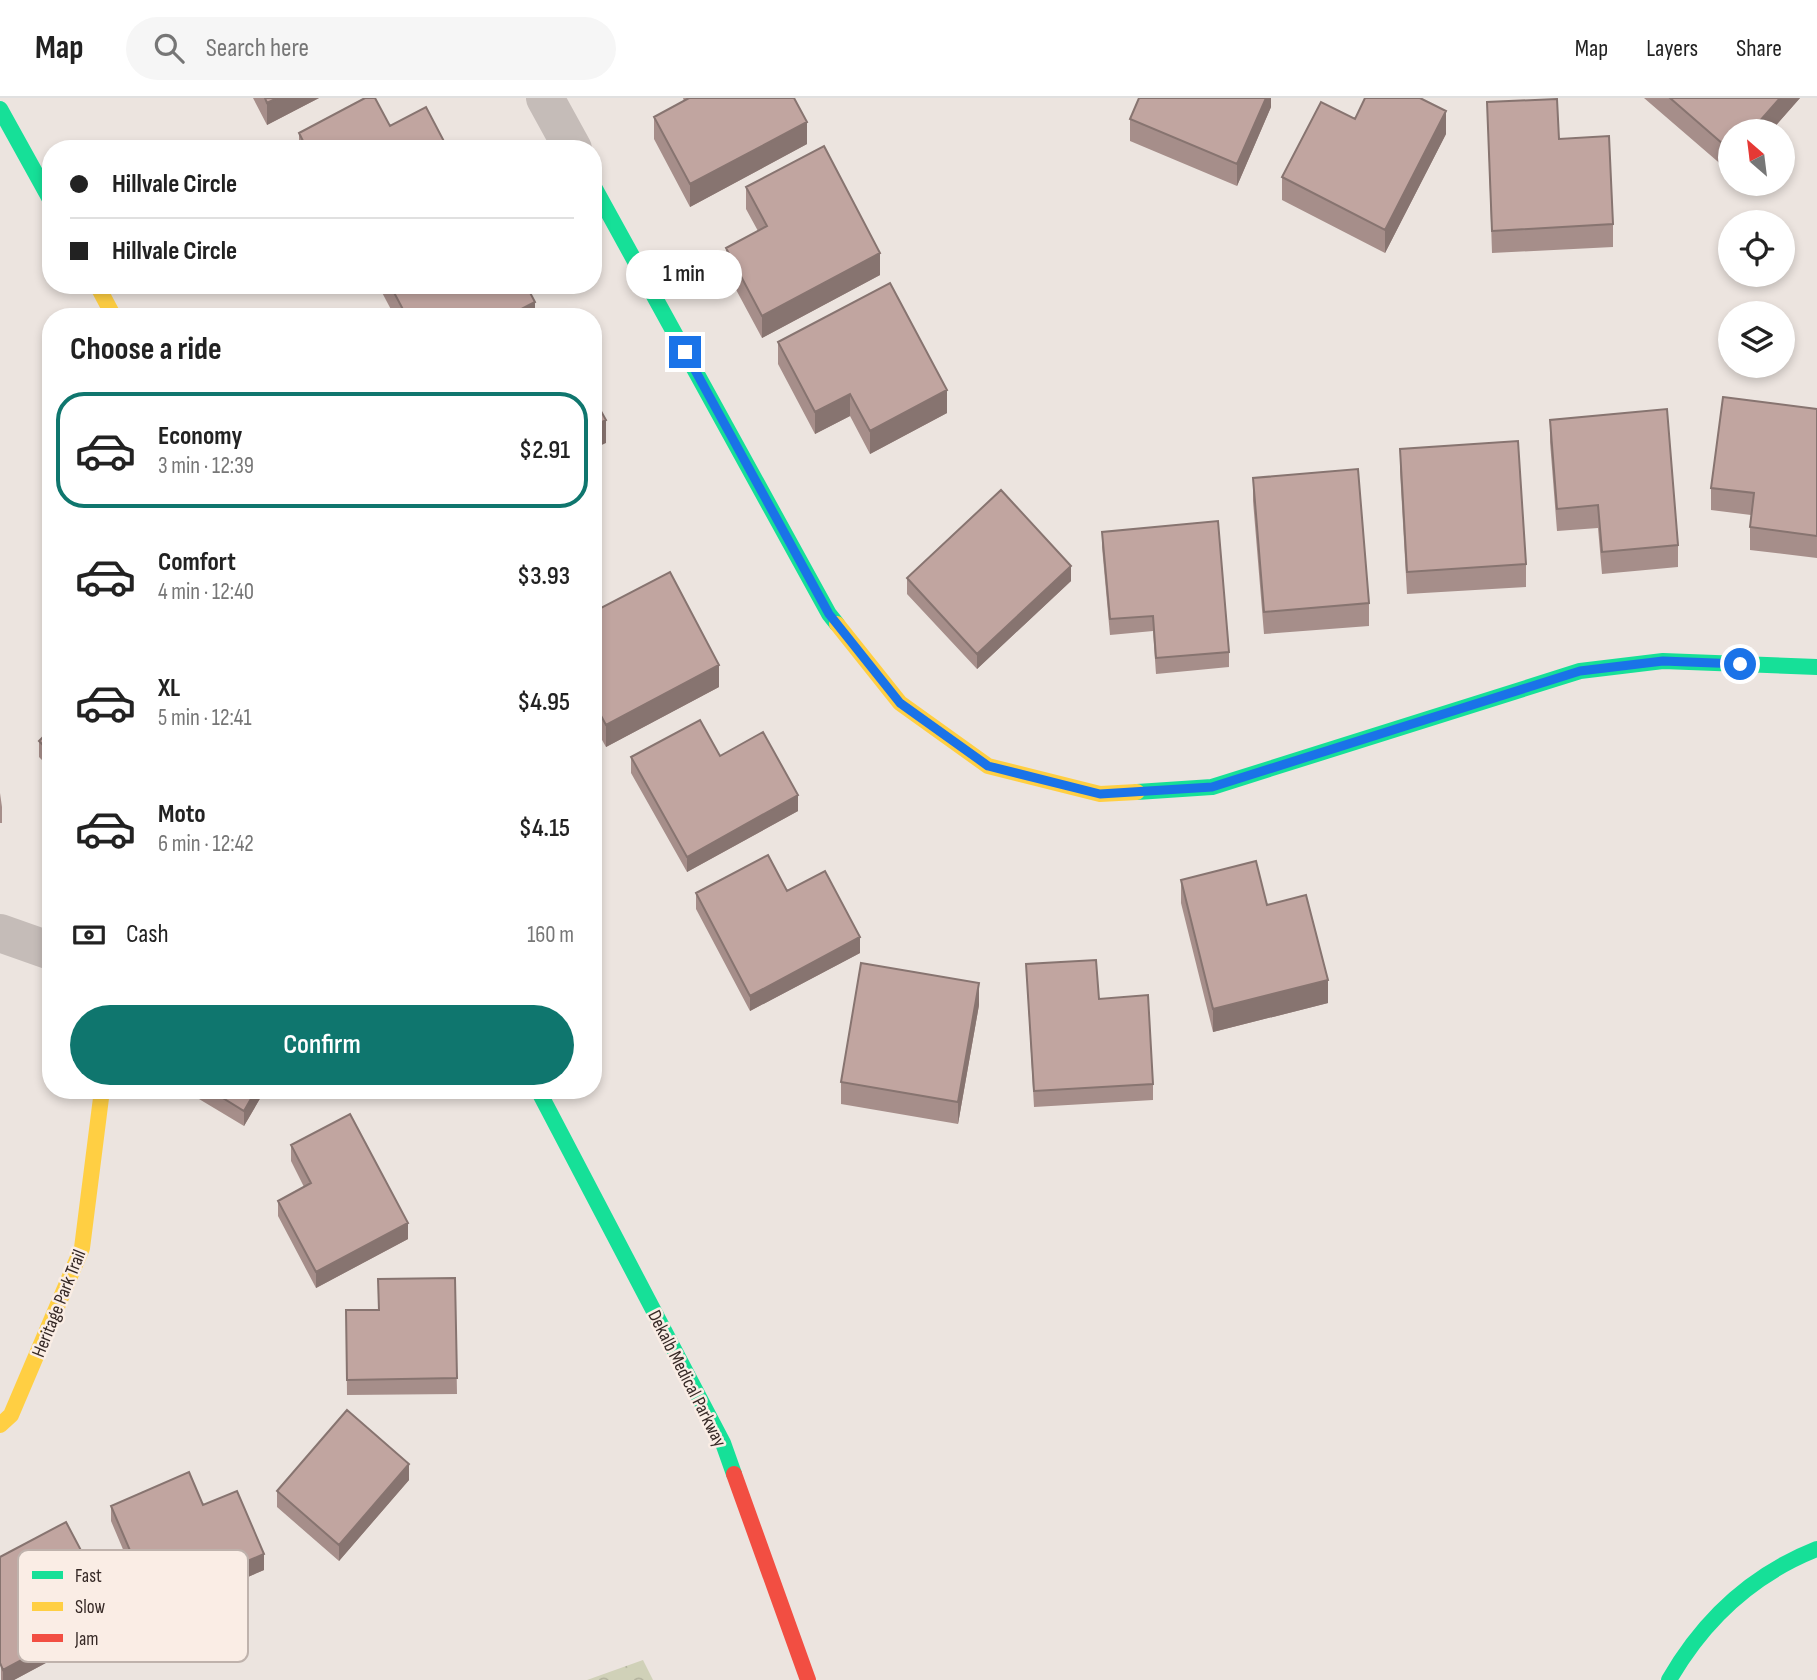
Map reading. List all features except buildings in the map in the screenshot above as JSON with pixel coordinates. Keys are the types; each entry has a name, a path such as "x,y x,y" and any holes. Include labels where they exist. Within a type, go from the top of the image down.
{"street":[{"path":"545,98 568,140"},
{"path":"0,109 42,185"},
{"path":"602,201 829,614 900,703 988,766 1100,794 1212,787 1580,671 1663,661 1817,667"},
{"path":"0,933 42,948"},
{"name":"Heritage Park Trail","path":"0,1424 11,1415 82,1248 101,1099"},
{"name":"Dekalb Medical Parkway","path":"543,1099 723,1443 808,1680"},
{"path":"1669,1680 1683,1653 1728,1600 1795,1556 1817,1549"}],"green space":[{"path":"643,1660 653,1680 587,1680"}],"traffic: fast":[{"path":"0,109 42,185"},
{"path":"602,201 829,614 837,624"},
{"path":"1137,792 1212,787 1580,671 1663,661 1817,667"},
{"path":"543,1099 723,1443 734,1474"},
{"path":"1669,1680 1698,1637 1731,1601 1771,1572 1817,1549"}],"traffic: slow":[{"path":"102,294 109,308"},
{"path":"837,624 900,703 988,766 1100,794 1137,792"},
{"path":"0,1425 11,1415 82,1248 101,1099"}],"traffic: jam":[{"path":"734,1474 808,1680"}],"route":[{"path":"685,352 829,614 900,703 988,766 1100,794 1212,787 1580,671 1663,661 1740,664"}]}
